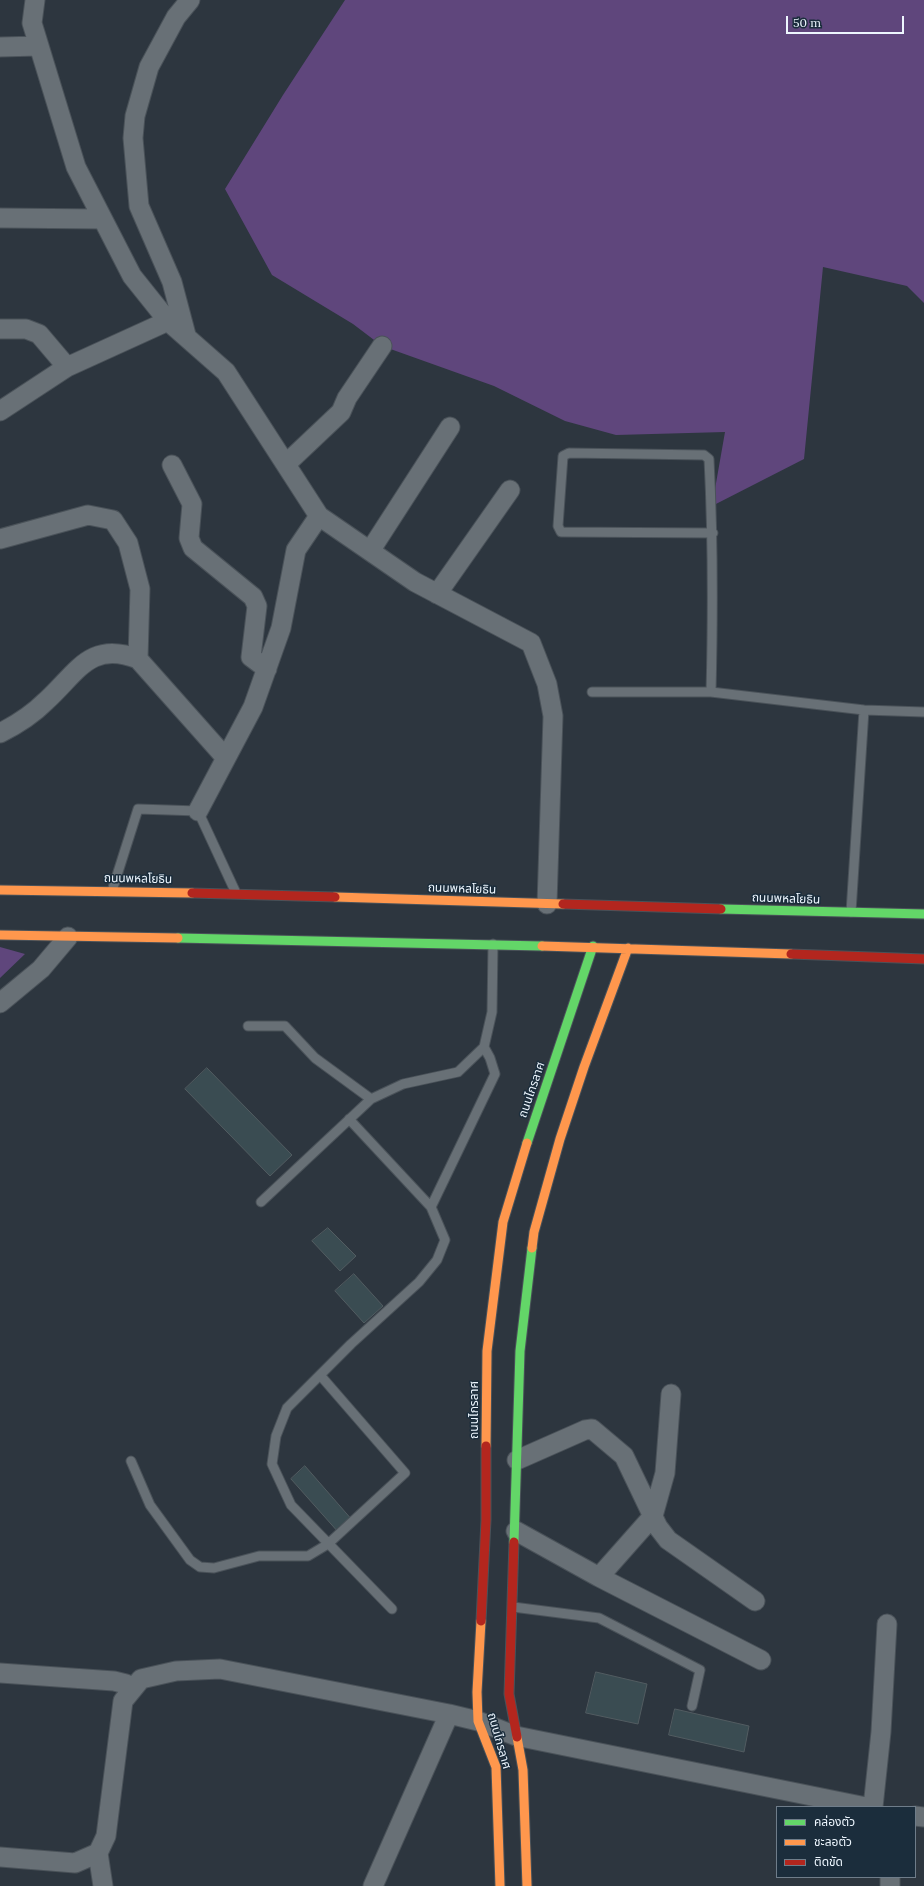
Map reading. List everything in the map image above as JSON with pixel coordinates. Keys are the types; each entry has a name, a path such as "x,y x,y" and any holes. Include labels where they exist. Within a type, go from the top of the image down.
{"main road":[{"name":"ถนนพหลโยธิน","path":"0,890 236,893 547,904 924,914"},
{"path":"0,935 593,946 924,958"},
{"name":"ถนนไกรลาศ","path":"500,1886 496,1768 478,1722 477,1692 486,1520 487,1351 503,1222 531,1128 593,946"},
{"name":"ถนนไกรลาศ","path":"527,1886 523,1770 509,1694 516,1531 520,1351 534,1232 564,1125 628,948"}],"street":[{"path":"35,0 32,23 76,166 132,276 168,321 186,335 226,372 319,516 415,582 531,643 547,684 553,716 547,904"},
{"path":"186,335 172,282 139,206 133,138 136,116 149,67 176,17 190,0"},
{"path":"0,47 38,46"},
{"path":"0,218 102,219"},
{"path":"0,411 67,367 168,321"},
{"path":"0,329 26,329 39,334 67,367"},
{"path":"286,464 341,412 347,398 382,346"},
{"path":"370,551 450,427"},
{"path":"172,465 192,504 189,538 193,548 253,597 257,606 251,657 267,669"},
{"path":"437,594 510,490"},
{"path":"0,538 88,515 113,520 128,543 140,589 138,659"},
{"path":"198,811 225,757 253,708 282,628 296,550 319,516"},
{"path":"0,733 12,727 46,702 87,660 98,655 113,652 126,654 138,659 225,757"},
{"path":"0,1004 41,969 68,937"},
{"path":"598,1577 653,1516 665,1473 671,1394"},
{"path":"517,1460 585,1430 592,1430 624,1456 658,1527 668,1540 755,1601"},
{"path":"516,1531 598,1577 762,1660"},
{"path":"874,1806 881,1732 887,1624"},
{"path":"104,1886 98,1853 106,1836 123,1701 141,1679 176,1671 220,1669 449,1714 478,1722 516,1736 861,1806"},
{"path":"0,1673 114,1681 126,1684 133,1688"},
{"path":"373,1886 449,1714"},
{"path":"0,1857 75,1862 98,1853"}],"lane":[{"path":"711,692 714,590 713,533 709,459 704,455 569,453 563,456 558,526 561,532 713,533"},
{"path":"592,692 711,692 864,710 924,712"},
{"path":"851,912 864,710"},
{"path":"112,891 138,809 198,811 236,893"},
{"path":"261,1202 371,1098 403,1084 458,1072 484,1047 492,1012 493,944"},
{"path":"248,1026 284,1026 315,1058 371,1098"},
{"path":"431,1207 494,1074 490,1058 484,1047"},
{"path":"349,1119 431,1207 445,1240 437,1260 419,1282 351,1344 287,1408 276,1436 272,1464 291,1505 392,1609"},
{"path":"131,1461 150,1506 190,1560 200,1567 214,1568 259,1556 308,1556 328,1544 405,1473 320,1375"},
{"path":"513,1607 598,1618 700,1670 692,1706"}],"shaded area":[{"path":"345,0 924,0 924,303 907,286 823,267 804,459 712,506 725,432 616,435 565,421 494,386 382,346 353,324 272,275 225,189 283,95"},
{"path":"0,947 25,954 0,978"}],"building":[{"path":"207,1068 292,1155 270,1176 185,1089"},
{"path":"328,1228 356,1256 340,1271 312,1241"},
{"path":"354,1274 383,1306 364,1323 335,1291"},
{"path":"305,1466 353,1521 339,1533 291,1479"},
{"path":"596,1672 647,1684 638,1724 586,1713"},
{"path":"675,1709 749,1726 744,1752 669,1735"}],"traffic: fast":[{"path":"721,909 924,914"},
{"path":"178,938 542,946"},
{"path":"527,1143 593,946"},
{"path":"514,1542 520,1351 532,1248"}],"traffic: slow":[{"path":"0,890 192,893"},
{"path":"335,897 563,904"},
{"path":"0,935 178,938"},
{"path":"542,946 791,954"},
{"path":"532,1248 534,1232 560,1139 584,1067 628,948"},
{"path":"486,1446 487,1351 503,1222 527,1143"},
{"path":"481,1621 477,1692 478,1721 496,1767 500,1886"},
{"path":"517,1737 523,1770 527,1886"}],"traffic: jam":[{"path":"192,893 335,897"},
{"path":"563,904 721,909"},
{"path":"791,954 924,959"},
{"path":"481,1621 486,1520 486,1446"},
{"path":"514,1542 509,1694 517,1737"}]}
